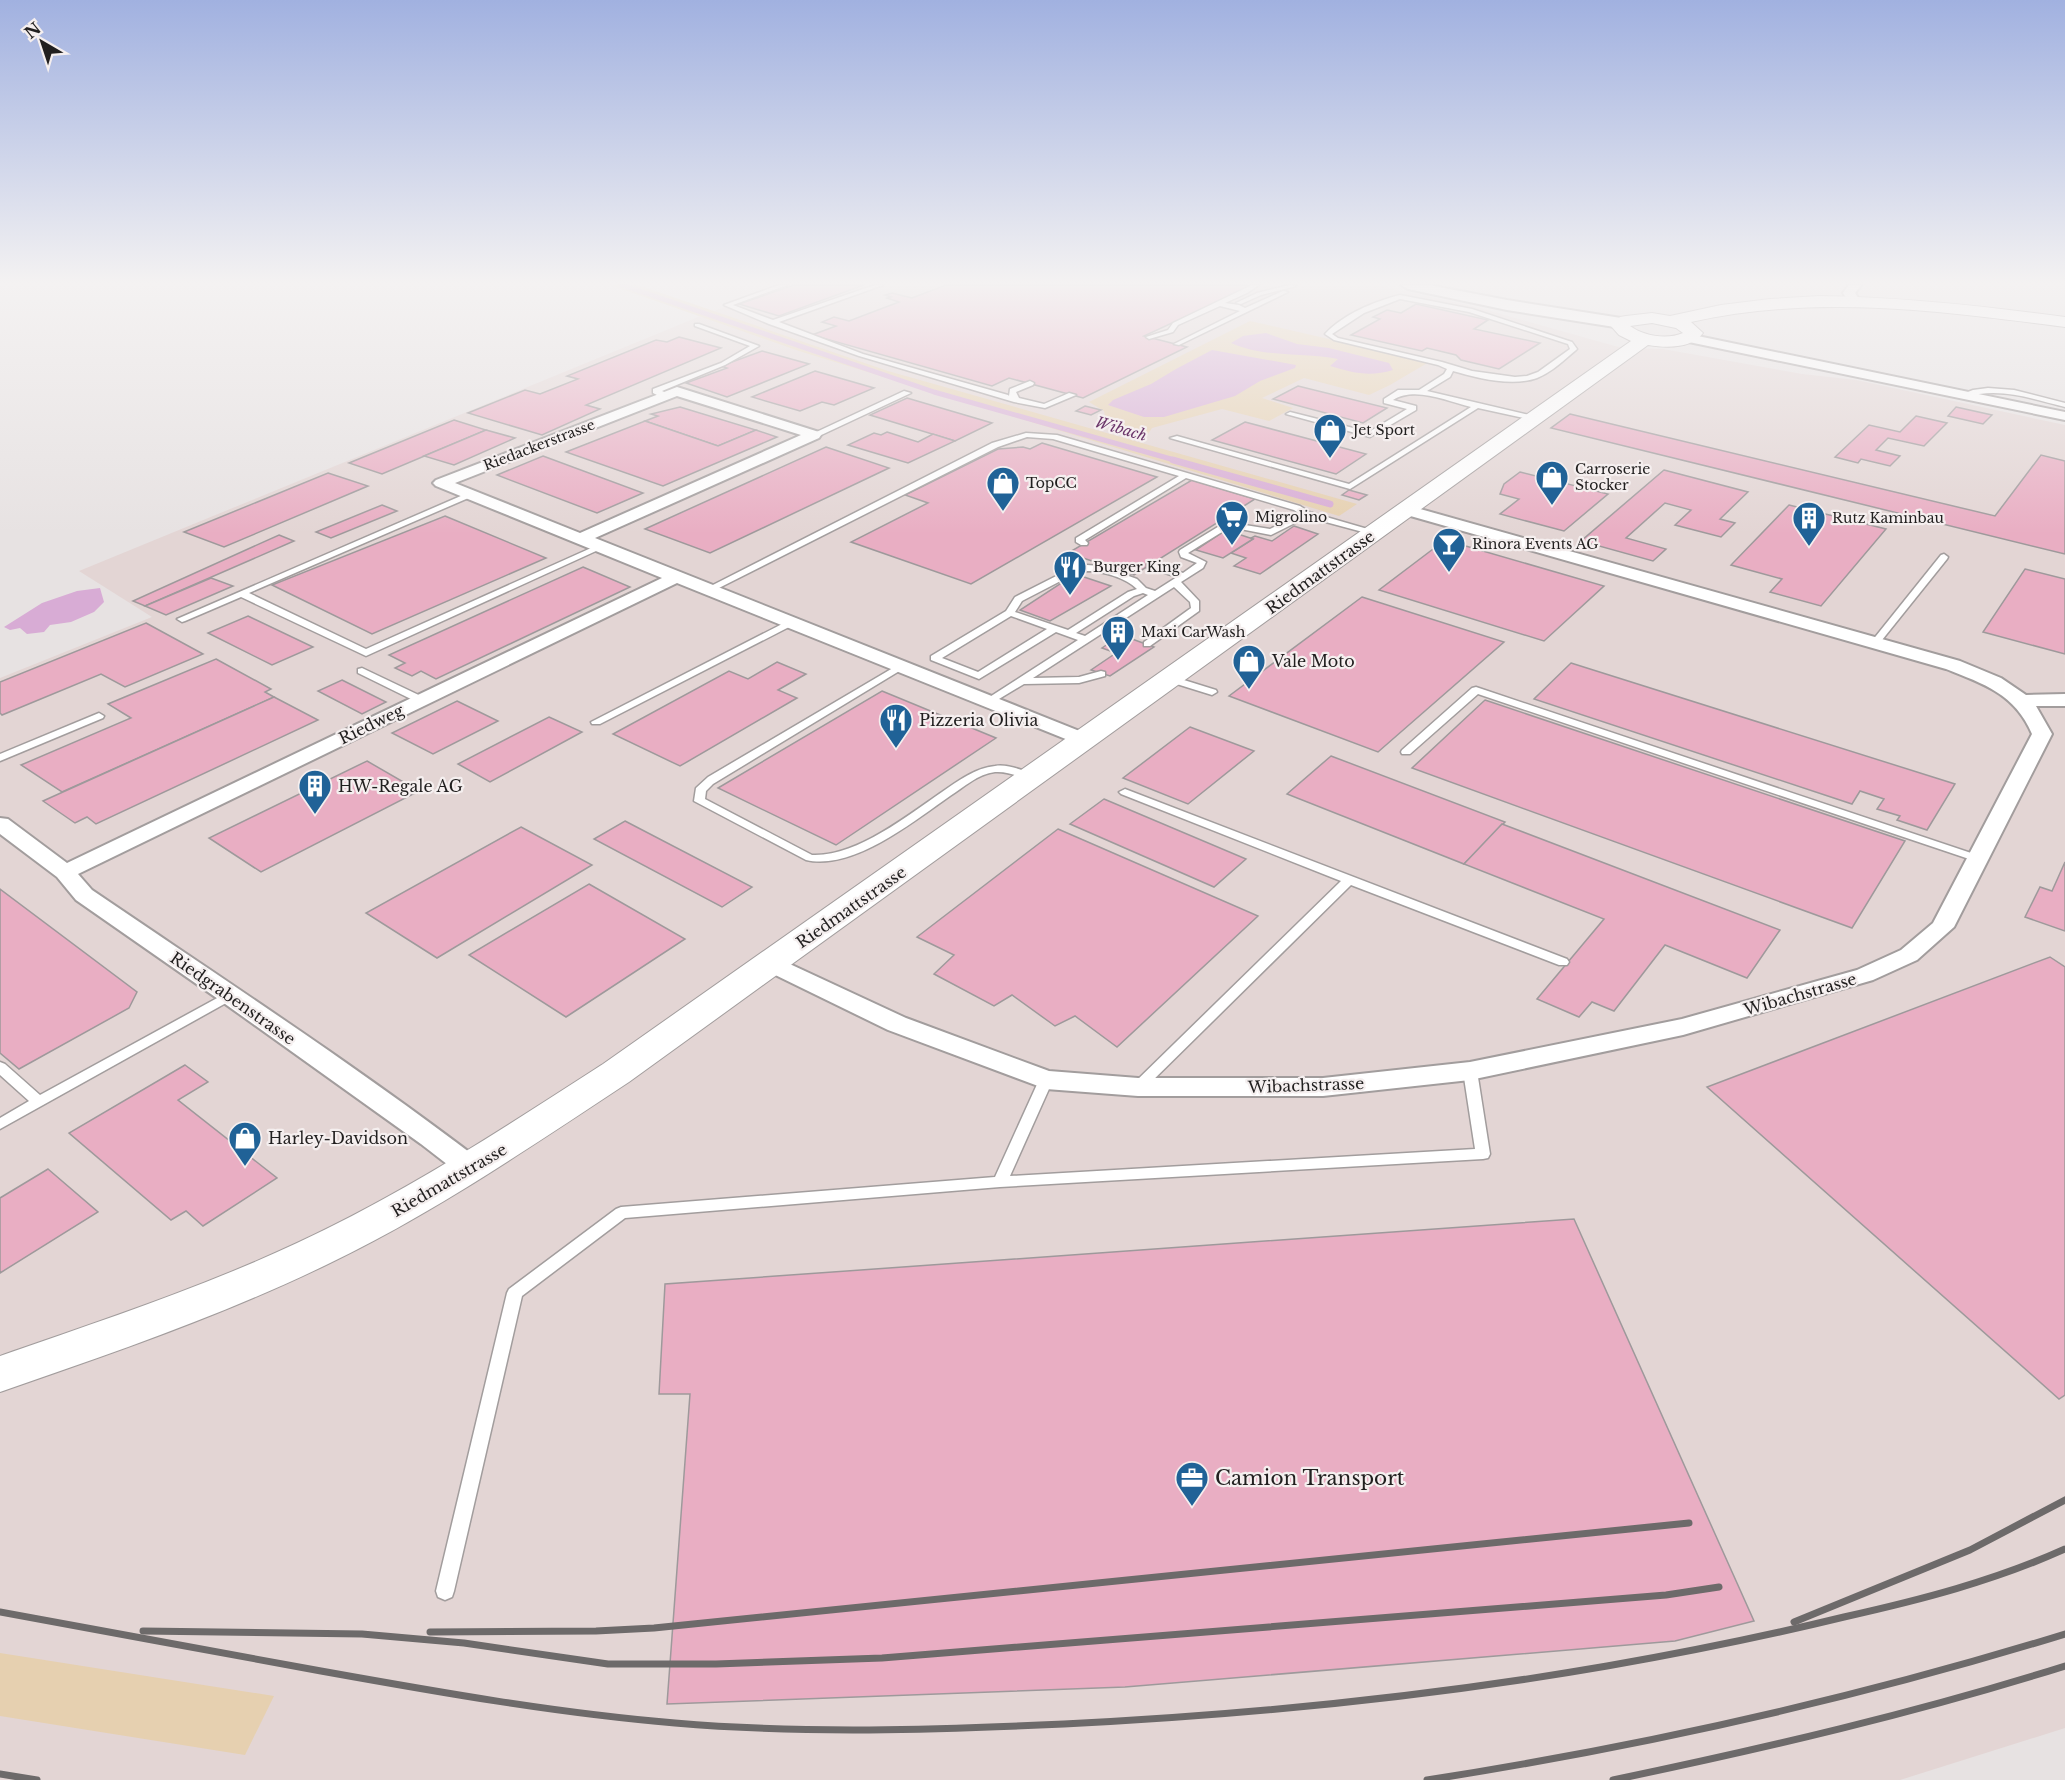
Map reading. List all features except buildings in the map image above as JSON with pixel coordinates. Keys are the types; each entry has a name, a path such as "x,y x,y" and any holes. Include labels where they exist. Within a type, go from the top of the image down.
{"main road":[{"name":"Riedmattstrasse","path":"0,1374 170,1314 300,1259 378,1221 471,1168 616,1073 771,964 1605,368"}],"street":[{"path":"1850,368 1964,395 2010,399 2065,416"},
{"name":"Riedackerstrasse","path":"814,435 677,391 441,483 603,546 897,668 1085,740"},
{"path":"582,538 814,435"},
{"name":"Wibachstrasse","path":"771,964 897,1024 1046,1080 1138,1087 1323,1087 1470,1071 1683,1027 1865,975 1908,955 1942,927 2042,734 2037,719 2024,701 1990,680 1953,665 1406,510"},
{"name":"Riedweg","path":"65,872 677,577"},
{"path":"2024,701 2065,700"},
{"name":"Riedgrabenstrasse","path":"0,824 65,872 84,895 231,995 471,1168"}],"lane":[{"path":"666,396 656,391 711,368"},
{"path":"905,368 1045,406 1072,395"},
{"path":"1421,392 1447,375 1449,369 1516,380 1535,377 1548,368"},
{"path":"1017,400 1012,391 1030,384"},
{"path":"1290,414 1370,435 1413,408 1387,401 1401,392 1421,392 1535,419"},
{"path":"814,435 907,393"},
{"path":"2010,399 2065,405"},
{"path":"1174,438 1350,487 1477,406"},
{"path":"708,590 984,451 1018,437 1047,435 1297,507 1306,514 1374,532"},
{"path":"1084,543 1078,540 1186,475"},
{"path":"182,619 470,494"},
{"path":"988,702 1024,681 1202,563 1183,552 1223,526 1232,524 1271,532 1306,514"},
{"path":"241,593 366,653 603,546"},
{"path":"1875,643 1944,557"},
{"path":"1147,644 1196,609 1194,601 1180,579 1150,565"},
{"path":"1054,629 979,676 934,658 1010,613 1018,599 1080,569 1098,568 1134,580 1143,590 1156,595"},
{"path":"1068,634 1131,594 1143,590"},
{"path":"1010,613 1087,640"},
{"path":"596,722 788,624"},
{"path":"897,668 712,779 700,789 698,796 700,801 810,858 823,861 841,857 903,823 985,771 1007,770 1032,777"},
{"path":"362,671 421,700"},
{"path":"1024,681 1079,680 1101,674"},
{"path":"1171,679 1212,692"},
{"path":"1406,752 1476,690 1979,859"},
{"path":"0,758 99,716"},
{"path":"1125,792 1563,962"},
{"path":"1138,1087 1349,879"},
{"path":"0,1124 231,995"},
{"path":"0,1067 39,1102"},
{"path":"446,1591 515,1293 621,1213 1000,1182 1483,1154 1470,1071"},
{"path":"1000,1182 1046,1080"}],"shaded area":[{"path":"574,368 1769,368 1856,380 2065,425 2065,1728 1900,1780 0,1780 0,678 152,617 79,571"},
{"path":"855,368 879,368 1357,504 1339,516"},
{"path":"1156,368 1419,368 1369,395 1304,378 1262,398 1293,408 1269,421 1222,409 1152,428 1148,434 1112,422 1105,416 1104,411 1089,402"},
{"path":"1295,368 1260,381 1235,396 1164,417 1144,417 1108,405 1113,400 1151,384 1176,369"},
{"path":"1338,368 1392,368 1393,370 1369,374"},
{"path":"100,588 104,602 94,612 71,622 50,625 44,632 27,634 20,628 10,630 4,627 42,603 77,591"},
{"path":"0,1653 274,1696 245,1755 0,1716"}],"waterway":[{"name":"Wibach","path":"864,368 934,392 1178,461"},
{"name":"Wibach","path":"1173,460 1330,504"}],"railway":[{"path":"1794,1622 1970,1550 2065,1500"},
{"path":"430,1632 596,1631 654,1628 1689,1523"},
{"path":"0,1612 409,1687 586,1714 675,1723 772,1729 967,1728 1200,1716 1269,1710 1405,1696 1540,1677 1637,1661 1785,1631 1901,1604 2011,1571 2065,1549"},
{"path":"143,1631 362,1634 464,1643 608,1664 716,1664 882,1658 1666,1595 1719,1587"},
{"path":"1427,1780 1589,1752 1749,1719 1986,1658 2065,1634"},
{"path":"1613,1780 1840,1729 2065,1666"},
{"path":"0,1774 37,1780"}],"place":[{"name":"Jet Sport","path":"1330,459"},
{"name":"Carroserie Stocker","path":"1552,506"},
{"name":"TopCC","path":"1003,512"},
{"name":"Migrolino","path":"1232,546"},
{"name":"Rutz Kaminbau","path":"1809,547"},
{"name":"Rinora Events AG","path":"1449,573"},
{"name":"Burger King","path":"1070,596"},
{"name":"Maxi CarWash","path":"1118,661"},
{"name":"Vale Moto","path":"1249,690"},
{"name":"Pizzeria Olivia","path":"896,749"},
{"name":"HW-Regale AG","path":"315,815"},
{"name":"Harley-Davidson","path":"245,1167"},
{"name":"Camion Transport","path":"1192,1507"}]}
